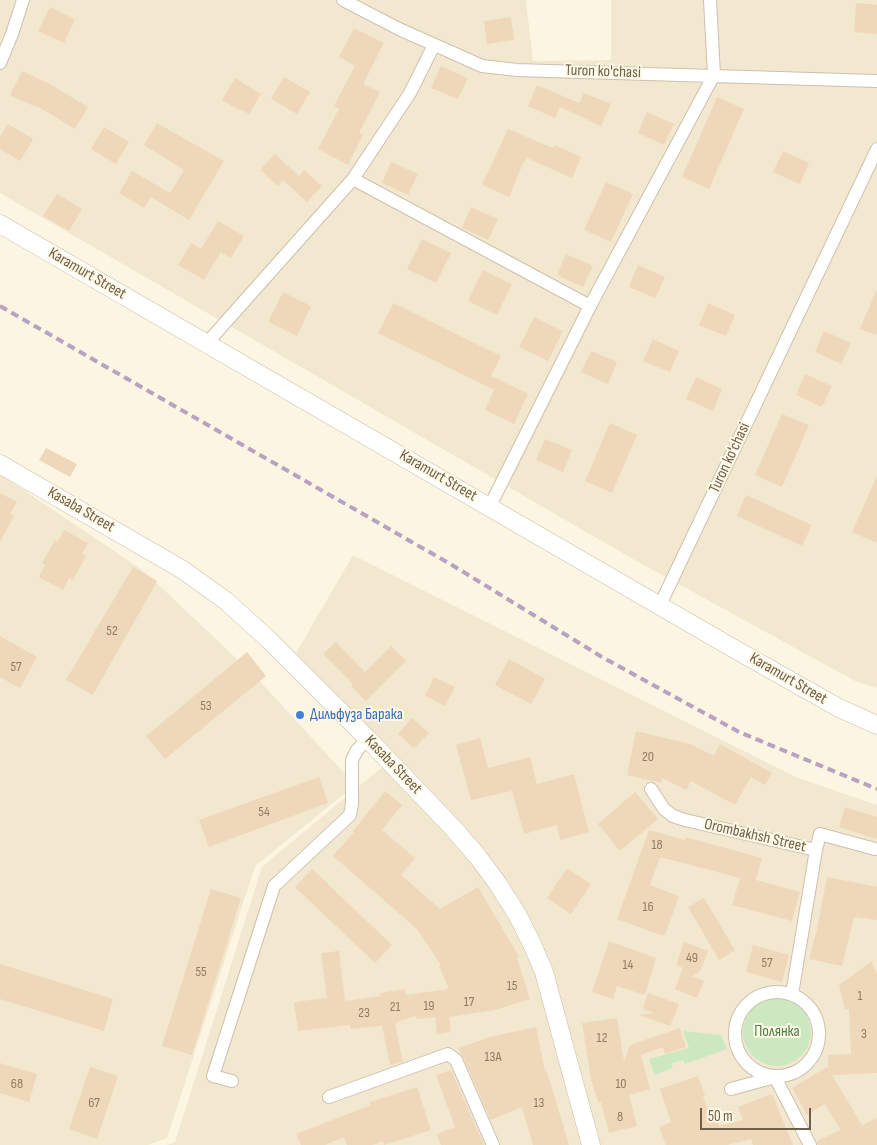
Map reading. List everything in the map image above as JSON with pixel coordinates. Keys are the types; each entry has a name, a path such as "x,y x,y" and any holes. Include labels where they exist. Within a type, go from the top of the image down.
{"main road":[{"name":"Karamurt Street","path":"0,224 839,708 877,725"},
{"name":"Karamurt Street","path":"0,232 732,656 836,714 877,732"},
{"name":"Kasaba Street","path":"0,464 116,530 205,584 254,626 368,739 453,828 498,884 518,916 544,972 591,1145"}],"street":[{"path":"0,63 23,0"},
{"name":"Turon ko'chasi","path":"343,0 434,45 482,66 518,70 877,81"},
{"path":"490,506 590,306 714,75 710,0"},
{"path":"207,343 353,180 410,93 434,45"},
{"name":"Turon ko'chasi","path":"660,605 877,149"},
{"path":"353,180 590,306"},
{"path":"232,1081 213,1076 274,886 350,816 352,804 352,760 368,739"},
{"name":"Orombakhsh Street","path":"652,789 664,808 673,816 816,850 792,994"},
{"path":"816,850 820,834 875,849"},
{"path":"731,1088 798,1072 811,1059 819,1043 820,1031 817,1019 811,1008 792,994 777,992 763,994 750,1001 741,1012 736,1026 735,1040 740,1054 748,1066 760,1074 775,1077"},
{"path":"329,1097 448,1054 456,1060 493,1145"},
{"path":"775,1077 810,1145"}],"shaded area":[{"path":"0,0 526,0 533,61 611,60 611,0 877,0 877,688 855,681 633,559 0,193"},
{"path":"0,474 145,572 256,677 355,785 255,866 167,1138 148,1145 0,1145"},
{"path":"353,555 798,778 877,805 877,1145 167,1145 175,1142 262,867 394,757 296,653"}],"green space":[{"name":"Полянка","path":"784,998 796,1004 805,1013 811,1025 809,1045 801,1056 784,1066 770,1066 753,1056 745,1045 743,1025 753,1008 764,1000"},
{"path":"683,1031 721,1035 727,1049 685,1064 683,1060 671,1063 673,1068 655,1075 649,1059 689,1048"}],"building":[{"path":"856,3 877,5 877,34 854,32"},
{"path":"50,7 75,19 64,43 38,31"},
{"path":"511,17 514,40 487,44 484,21"},
{"path":"354,28 384,43 363,84 380,92 359,133 363,135 348,165 318,149 339,109 334,106 355,66 339,57"},
{"path":"441,66 468,78 458,99 431,88"},
{"path":"22,71 50,84 88,107 75,129 37,106 10,95"},
{"path":"284,77 310,92 297,114 271,99"},
{"path":"235,78 261,94 249,114 222,100"},
{"path":"537,85 579,103 584,93 611,104 601,126 560,107 555,118 528,106"},
{"path":"717,97 744,109 709,189 682,177"},
{"path":"647,112 674,124 664,145 638,133"},
{"path":"157,123 224,161 189,220 151,197 144,208 119,193 132,171 170,193 184,170 144,145"},
{"path":"8,124 33,139 20,161 0,149 0,137"},
{"path":"104,127 129,142 116,164 91,149"},
{"path":"508,129 553,148 555,145 581,157 572,178 527,158 509,197 482,185"},
{"path":"783,151 809,163 800,184 773,172"},
{"path":"275,154 299,176 304,170 322,186 307,202 283,180 278,186 260,170"},
{"path":"391,162 418,174 408,195 382,183"},
{"path":"606,182 633,194 611,242 584,230"},
{"path":"57,194 82,209 69,231 43,216"},
{"path":"471,207 498,219 488,240 462,228"},
{"path":"218,221 244,236 231,258 221,252 204,280 178,265 191,243 201,249"},
{"path":"422,239 451,253 436,283 407,269"},
{"path":"566,254 593,266 583,287 557,275"},
{"path":"638,265 665,277 655,298 629,287"},
{"path":"483,270 512,284 497,315 468,301"},
{"path":"877,289 877,335 860,329"},
{"path":"283,292 311,306 297,336 268,322"},
{"path":"393,303 501,356 491,376 528,394 514,424 485,410 494,390 378,333"},
{"path":"708,303 735,315 726,336 699,325"},
{"path":"534,317 563,331 548,361 519,347"},
{"path":"824,331 851,343 841,364 815,352"},
{"path":"653,339 679,351 670,372 643,361"},
{"path":"591,351 617,362 608,384 581,372"},
{"path":"805,374 832,386 822,407 796,395"},
{"path":"696,377 722,389 713,411 686,399"},
{"path":"782,414 809,425 782,487 755,475"},
{"path":"610,423 637,435 612,493 585,481"},
{"path":"545,439 572,450 563,472 536,460"},
{"path":"46,448 77,464 70,477 39,460"},
{"path":"877,476 877,543 852,532"},
{"path":"0,493 17,502 10,514 14,516 0,542"},
{"path":"746,495 812,525 802,546 737,516"},
{"path":"64,530 88,543 82,554 86,556 73,580 69,578 63,590 39,577 45,565 42,563 55,540 58,541"},
{"path":"133,567 157,581 93,695 66,680"},
{"path":"0,636 37,657 20,688 0,677"},
{"path":"336,642 365,672 391,646 406,661 366,701 351,686 353,684 323,654"},
{"path":"247,652 266,676 165,759 146,736"},
{"path":"509,659 545,679 531,704 495,685"},
{"path":"434,677 455,687 445,706 425,696"},
{"path":"412,718 429,733 414,748 398,734"},
{"path":"636,731 690,744 714,756 720,744 772,773 765,785 751,777 735,805 691,781 686,790 662,778 661,783 627,775"},
{"path":"480,738 488,768 530,757 537,784 574,774 589,832 560,840 557,825 524,834 512,791 471,800 456,745"},
{"path":"319,777 328,803 209,847 199,820"},
{"path":"385,791 402,805 382,830 415,858 401,875 440,909 478,887 519,957 517,958 530,999 495,1010 449,1017 451,1032 437,1034 435,1017 417,1019 415,1016 396,1022 403,1062 390,1065 382,1026 350,1029 350,1025 298,1031 294,1002 327,998 321,953 339,951 345,1001 380,996 380,993 405,989 406,995 449,989 439,966 441,965 417,929 333,856"},
{"path":"635,792 658,819 620,851 598,824"},
{"path":"845,807 877,817 877,839 839,827"},
{"path":"649,830 685,840 685,837 762,858 756,880 800,892 792,921 732,905 740,878 660,857 650,885 679,896 665,935 660,935 617,919"},
{"path":"567,868 591,884 571,914 547,898"},
{"path":"312,869 392,945 375,963 295,887"},
{"path":"827,877 877,887 877,920 854,917 842,966 809,959"},
{"path":"211,889 241,898 192,1055 162,1046"},
{"path":"704,898 735,950 719,960 688,907"},
{"path":"609,941 656,958 645,995 617,986 613,999 592,992"},
{"path":"684,942 708,951 700,971 692,976 704,981 697,998 675,989 683,968 676,965"},
{"path":"753,945 789,955 782,982 746,972"},
{"path":"871,962 877,973 877,1073 832,1075 862,1125 877,1118 877,1145 818,1145 817,1141 841,1130 825,1104 807,1115 792,1088 828,1068 828,1055 851,1054 849,1009 845,1009 839,985"},
{"path":"0,964 113,999 104,1031 0,999"},
{"path":"648,993 679,1004 670,1026 639,1015 654,1013 643,1009"},
{"path":"617,1018 624,1061 630,1045 680,1028 686,1047 665,1054 663,1047 641,1055 650,1089 629,1095 637,1126 609,1133 601,1102 598,1103 591,1079 582,1023"},
{"path":"536,1027 545,1072 547,1072 569,1145 533,1145 522,1107 491,1120 458,1048 490,1037"},
{"path":"0,1063 37,1074 29,1102 0,1093"},
{"path":"90,1067 118,1076 97,1139 69,1129"},
{"path":"451,1070 484,1145 441,1145 436,1134 455,1127 436,1075"},
{"path":"698,1076 711,1121 717,1119 719,1126 743,1120 738,1107 772,1094 793,1145 753,1145 751,1139 727,1145 666,1145 659,1127 671,1122 660,1089"},
{"path":"417,1087 431,1130 384,1145 383,1141 372,1145 347,1145 344,1137 325,1145 301,1145 296,1134 371,1105 370,1102"}],"railway":[{"path":"0,306 452,565 602,657 739,732 877,789"}],"place":[{"name":"Дильфуза Барака","path":"300,715"}]}
